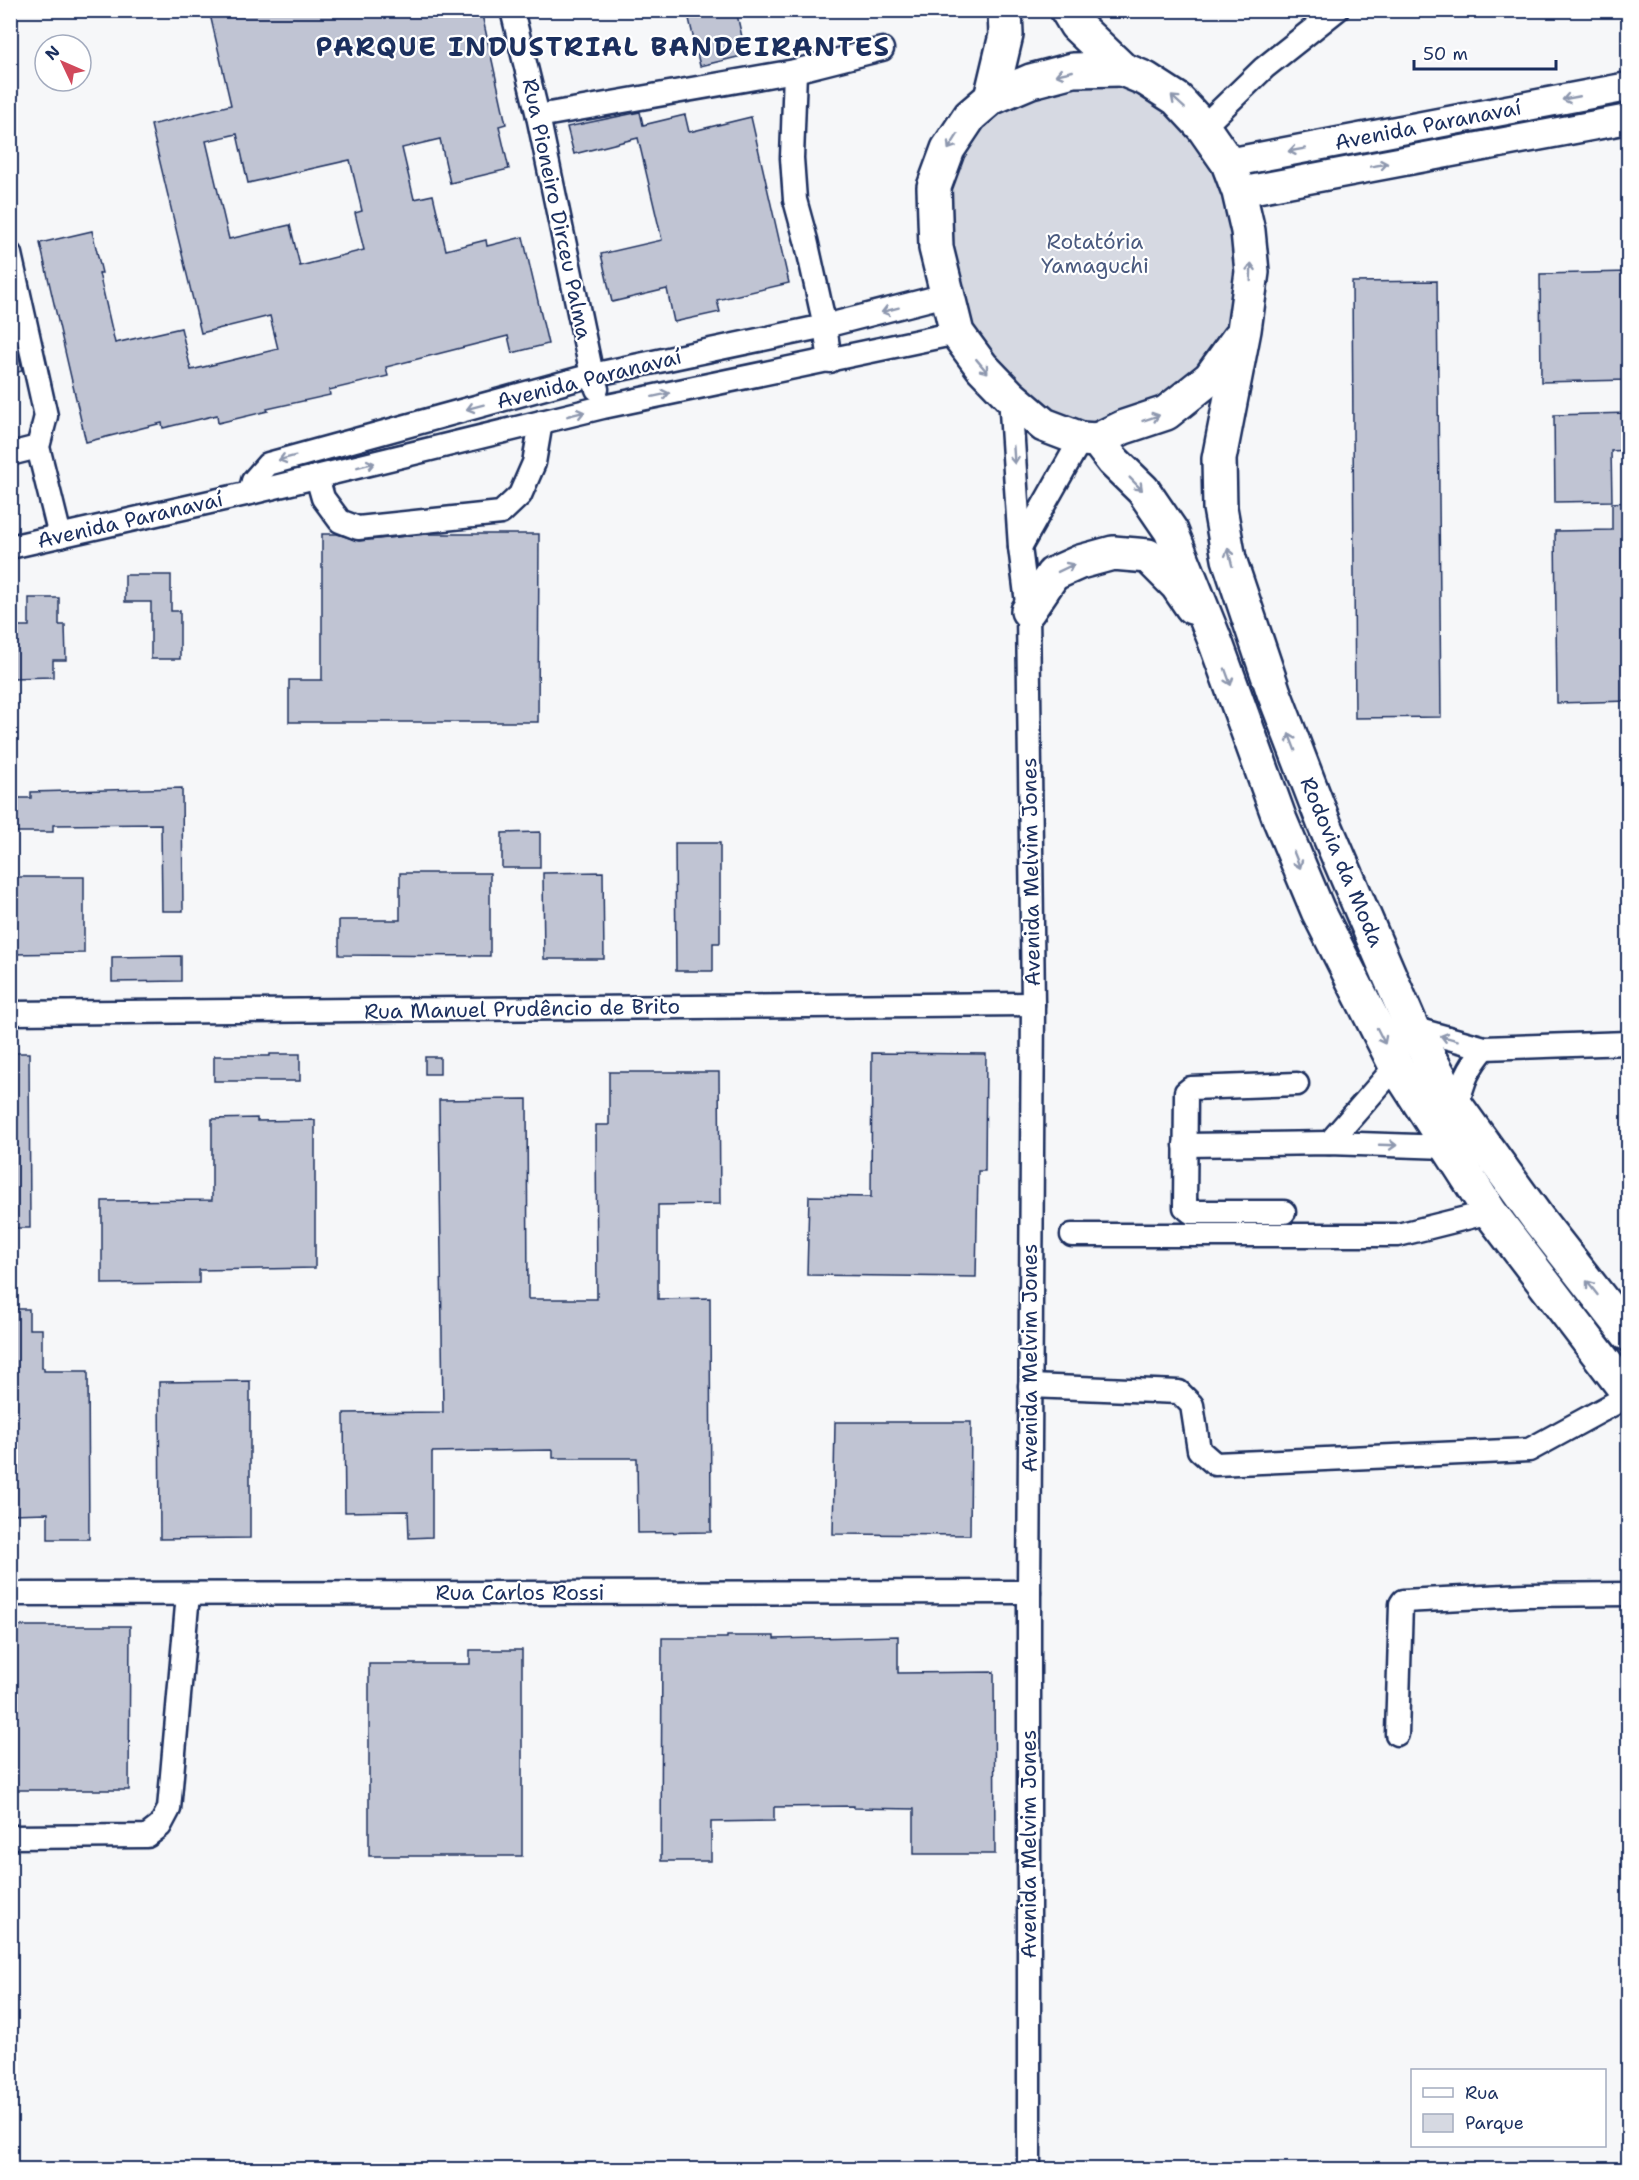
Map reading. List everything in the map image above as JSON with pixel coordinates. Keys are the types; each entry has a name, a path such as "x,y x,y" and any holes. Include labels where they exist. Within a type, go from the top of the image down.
{"highway":[{"path":"991,98 1006,35 1005,10"},
{"path":"1066,10 1076,25 1122,69 1146,79 1177,99 1203,127 1234,178 1248,231 1252,272 1244,330 1210,378 1166,413 1089,440 1044,425 1010,396 982,367 957,333 936,249 934,187 948,149 970,116 991,98 1031,81 1072,70 1122,69"},
{"name":"Rodovia da Moda","path":"1244,330 1219,459 1221,508 1229,559 1274,693 1324,823 1412,1029 1457,1107 1538,1219 1629,1334"},
{"name":"Rodovia da Moda","path":"1089,440 1143,490 1171,531 1214,638 1280,820 1318,911 1396,1066 1490,1212 1629,1394"},
{"path":"1028,611 1053,574 1080,562 1113,553 1148,556 1177,585 1214,638"}],"main road":[{"name":"Avenida Paranavaí","path":"1234,178 1629,87"},
{"name":"Avenida Paranavaí","path":"1234,178 1629,119"}],"street":[{"name":"Rua Pioneiro Dirceu Palma","path":"512,10 538,116 592,375 603,407"},
{"path":"1203,127 1264,68 1337,10"},
{"path":"538,116 795,71 882,49"},
{"path":"795,71 792,158 795,200 825,326 830,361"},
{"path":"10,254 46,416 38,447 60,536"},
{"name":"Avenida Paranavaí","path":"250,493 253,481 268,464 592,375 825,326 946,295"},
{"name":"Avenida Paranavaí","path":"10,547 250,493 603,407 957,333"},
{"name":"Avenida Melvim Jones","path":"1010,396 1020,547 1028,611 1033,1004 1029,1592 1029,2169"},
{"path":"317,477 323,498 340,521 358,528 501,513 520,495 534,463 541,422"},
{"path":"1020,547 1089,440"},
{"path":"10,454 38,447"},
{"name":"Rua Manuel Prudêncio de Brito","path":"10,1013 1033,1004"},
{"path":"1412,1029 1485,1048 1629,1043"},
{"path":"1457,1107 1462,1082 1467,1071 1485,1048"},
{"path":"1329,1143 1396,1066"},
{"path":"1284,1212 1191,1212 1185,1207 1185,1092 1191,1088 1297,1084"},
{"path":"1185,1145 1329,1143 1447,1147"},
{"path":"1072,1235 1398,1235 1490,1212"},
{"path":"1030,1386 1179,1392 1192,1405 1199,1450 1215,1464 1529,1450 1629,1394"},
{"name":"Rua Carlos Rossi","path":"10,1594 1029,1592"},
{"path":"10,1837 147,1836 160,1826 169,1809 188,1594"},
{"path":"1397,1734 1401,1604 1403,1601 1526,1595 1629,1594"}],"green space":[{"name":"Rotatória Yamaguchi","path":"1122,69 1228,163 1244,330 1124,427 1044,425 946,295 948,149 970,116"}],"building":[{"path":"209,10 481,10 506,124 499,126 509,169 450,183 440,139 402,148 414,199 433,195 446,250 486,240 487,246 523,237 548,344 512,353 508,336 386,367 388,376 329,390 330,395 267,409 268,411 218,423 217,415 163,428 162,423 86,442 40,243 92,231 115,343 181,328 191,370 278,349 270,316 201,333 151,125 231,105","holes":["237,134 248,183 350,160 362,211 355,213 364,250 300,266 290,225 229,239 206,141"]},
{"path":"687,10 736,10 746,55 700,66"},
{"path":"640,112 643,125 685,115 689,132 751,117 789,283 717,300 720,312 674,322 667,289 612,302 601,254 662,240 638,138 574,154 567,127"},
{"path":"1629,272 1629,380 1541,382 1540,274"},
{"path":"1437,281 1441,717 1355,718 1352,282"},
{"path":"10,318 22,371 10,374"},
{"path":"1629,413 1629,450 1611,451 1612,501 1555,502 1554,415"},
{"path":"1629,502 1629,701 1557,703 1555,531 1612,530 1612,503"},
{"path":"322,534 337,534 359,541 427,534 539,534 538,722 289,722 289,680 322,680"},
{"path":"125,575 171,575 171,611 180,611 180,659 151,659 151,602 125,602"},
{"path":"29,598 59,598 59,625 65,625 66,660 53,660 53,677 10,678 10,626 29,626"},
{"path":"182,788 183,911 162,911 161,824 53,825 53,832 12,832 11,798 31,798 31,792"},
{"path":"540,832 540,868 502,868 502,833"},
{"path":"675,843 720,843 720,943 713,943 713,971 676,971"},
{"path":"603,872 604,959 544,959 543,873"},
{"path":"400,873 490,873 490,956 339,955 339,920 400,920"},
{"path":"10,877 84,877 84,953 10,954"},
{"path":"181,956 181,981 112,982 112,957"},
{"path":"10,1053 29,1053 30,1228 10,1228"},
{"path":"872,1053 986,1054 985,1171 978,1171 976,1277 807,1275 809,1196 871,1197"},
{"path":"270,1054 300,1054 300,1081 214,1081 214,1056 270,1056"},
{"path":"425,1057 440,1057 440,1074 425,1074"},
{"path":"609,1072 719,1072 720,1204 658,1205 658,1299 710,1298 711,1532 638,1533 637,1458 553,1458 553,1450 432,1452 432,1537 409,1538 408,1511 345,1512 344,1413 443,1412 439,1100 527,1099 528,1299 597,1299 596,1125 609,1125"},
{"path":"257,1118 257,1121 315,1120 315,1268 199,1270 199,1283 102,1284 102,1201 212,1200 212,1119"},
{"path":"10,1309 29,1309 29,1329 42,1329 42,1368 44,1371 88,1371 89,1539 48,1539 48,1513 10,1514"},
{"path":"250,1381 250,1538 160,1539 159,1382"},
{"path":"835,1422 971,1422 970,1535 833,1534"},
{"path":"10,1626 130,1626 129,1790 10,1790"},
{"path":"727,1636 774,1636 774,1639 898,1636 898,1673 994,1672 995,1854 914,1854 914,1809 854,1808 854,1806 774,1807 774,1821 711,1822 711,1861 661,1861 662,1638 727,1638"},
{"path":"470,1650 522,1650 522,1856 369,1856 369,1664 470,1664"}],"district":[{"name":"PARQUE INDUSTRIAL BANDEIRANTES","path":"603,46"}]}
